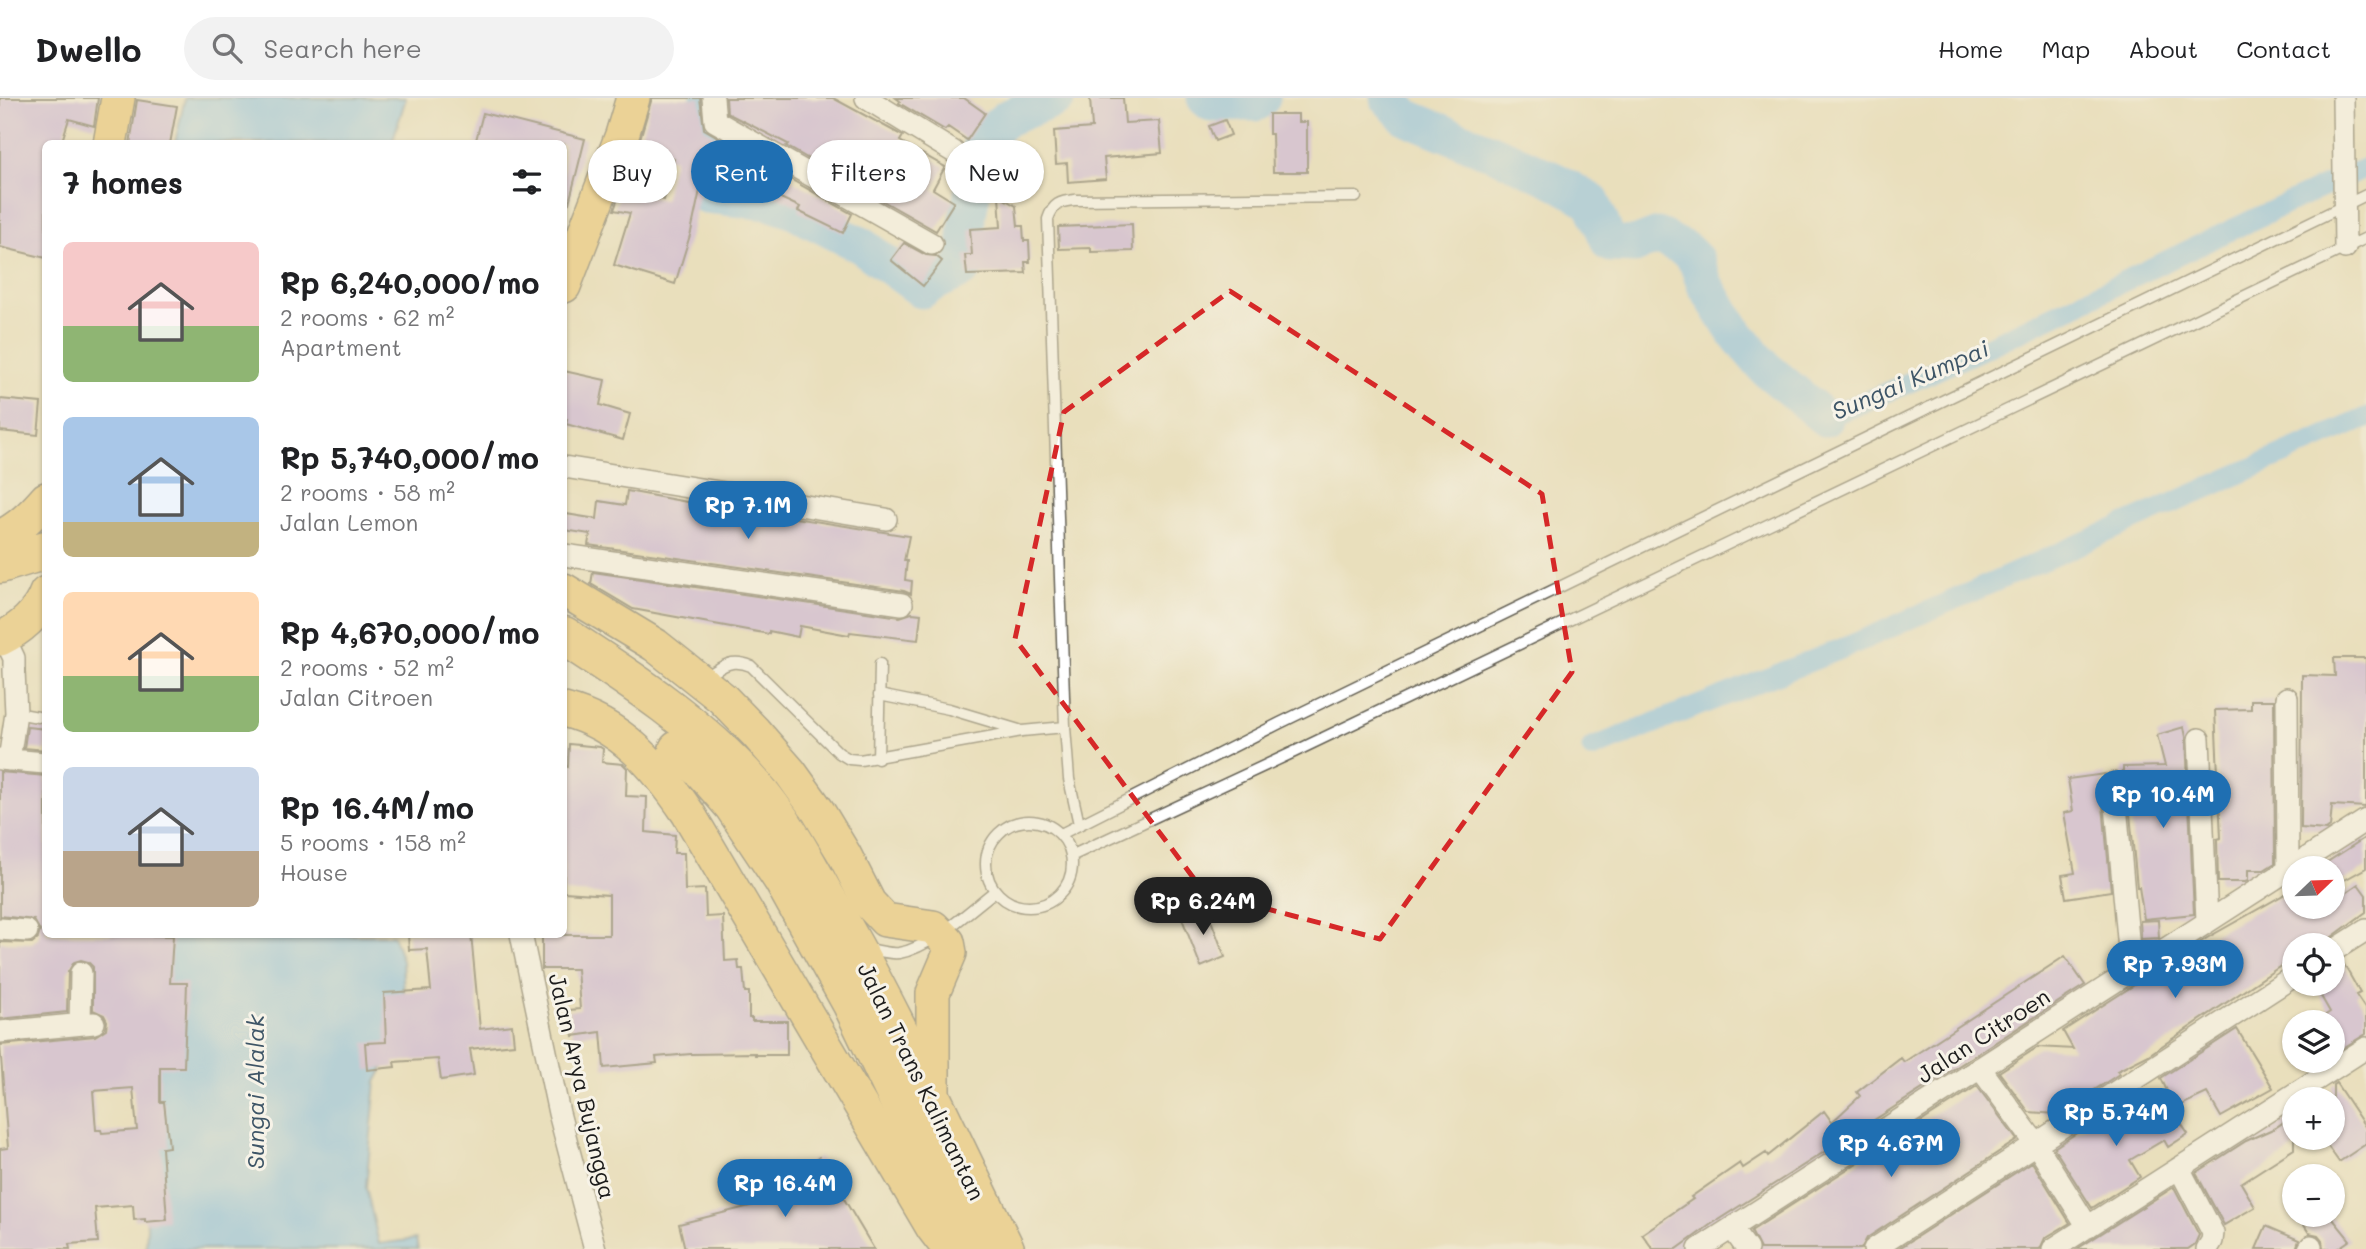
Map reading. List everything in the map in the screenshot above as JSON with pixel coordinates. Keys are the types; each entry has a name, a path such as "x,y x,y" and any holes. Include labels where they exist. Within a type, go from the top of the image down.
{"highway":[{"path":"0,564 42,551"},
{"path":"0,591 42,579"},
{"path":"567,638 673,710 755,787 784,825 833,928"},
{"path":"567,669 644,721 703,771 833,928"},
{"name":"Jalan Trans Kalimantan","path":"833,928 933,1100 1005,1249"},
{"name":"Jalan Trans Kalimantan","path":"833,928 852,1004 970,1249"}],"main road":[{"path":"111,140 118,98"},
{"path":"567,277 624,115"},
{"path":"0,537 15,529 42,507"},
{"path":"567,592 655,645 722,698 790,772 818,811 869,903 885,920 933,927 948,942 950,953 933,992 933,1100"},
{"path":"2,638 27,620 42,600"},
{"path":"567,711 591,720 619,736 663,777 688,813 933,1228 949,1249"}],"street":[{"path":"713,98 715,121 932,244"},
{"path":"866,98 945,146"},
{"path":"2343,98 2345,248"},
{"path":"567,467 886,519"},
{"path":"567,555 902,604"},
{"path":"2,638 14,658 16,713 5,759 42,763"},
{"path":"2287,698 2288,856"},
{"path":"2199,739 2207,921"},
{"path":"2114,783 2131,972"},
{"name":"Jalan Citroen","path":"2311,856 2366,820"},
{"name":"Jalan Citroen","path":"1699,1249 2282,875"},
{"path":"0,929 27,931"},
{"path":"2345,943 2366,930"},
{"name":"Jalan Arya Bujangga","path":"522,938 559,1113 595,1249"},
{"path":"0,1032 87,1024 81,973"},
{"path":"1874,1249 2282,984"},
{"path":"2053,1249 2366,1048"},
{"path":"1980,1068 2036,1144 2088,1227"},
{"path":"2179,1168 2210,1241"},
{"path":"1732,1227 1747,1249"}],"lane":[{"path":"1061,834 2345,186 2366,195"},
{"path":"1079,824 1069,779 1065,727 1048,219 1051,211 1055,204 1075,200 1356,197"},
{"path":"1071,856 1294,752 2366,238"},
{"path":"700,682 728,663 739,662 751,666 839,753 849,759 878,759 1022,731 1065,727"},
{"path":"878,759 880,664"},
{"path":"879,695 948,709 1022,731"},
{"path":"16,713 38,718"},
{"path":"1027,820 1044,822 1061,834 1069,846 1071,856 1073,862 1070,879 1061,894 1047,904 1031,908 1014,905 995,891 989,882 985,865 988,848 997,834 1011,824 1027,820"},
{"path":"833,928 881,953 897,953 912,949 941,933 995,891"}],"highlighted area":[{"path":"1230,291 1542,494 1572,672 1380,939 1204,892 1015,639 1064,412"}],"water":[{"path":"185,98 406,98 393,140 176,140"},
{"name":"Sungai Alalak","path":"112,938 394,938 402,960 406,1027 376,1082 366,1187 379,1244 416,1239 418,1249 146,1249 147,1226 129,985 112,984"}],"building":[{"path":"0,98 98,98 94,126 69,119 62,140 42,140 42,257 0,247"},
{"path":"652,98 700,98 704,129 723,140 691,140 691,203 697,203 675,284 614,265 630,213 614,210 616,203 677,203 677,140 640,140"},
{"path":"726,98 833,98 903,136 901,140 807,140 807,158 793,150 793,140 780,140 727,113"},
{"path":"896,98 964,98 985,113 967,140 948,127 945,130 899,103"},
{"path":"1090,98 1123,98 1125,123 1159,121 1162,153 1104,158 1106,179 1068,182 1067,163 1056,164 1054,131 1092,128"},
{"path":"137,100 177,106 171,140 131,140"},
{"path":"483,113 585,139 569,203 567,140 476,140"},
{"path":"1269,114 1298,114 1298,122 1307,122 1307,172 1273,172"},
{"path":"1225,120 1231,135 1215,141 1209,126"},
{"path":"931,159 945,167 933,189 945,196 945,203 953,203 936,231 887,203 931,203"},
{"path":"793,181 807,189 807,203 832,203 852,214 843,233 798,211 800,207 791,203"},
{"path":"999,203 1011,203 1016,206 1018,226 1023,226 1024,241 1029,241 1030,262 1025,262 1026,273 967,275 965,255 972,255 970,229 1001,227"},
{"path":"1132,224 1133,251 1091,252 1091,248 1059,249 1058,227"},
{"path":"904,243 942,261 923,286 891,260"},
{"path":"567,372 605,380 600,405 630,414 623,440 567,424"},
{"path":"0,399 41,403 38,435 0,431"},
{"path":"627,491 720,508 909,536 904,561 907,561 905,580 912,581 911,594 588,545 590,534 567,530 567,514 597,519 599,501 625,505"},
{"path":"593,572 900,617 912,613 921,614 918,640 850,632 849,635 800,626 798,637 769,631 769,634 633,609 591,584"},
{"path":"2334,658 2366,658 2366,807 2332,805 2330,827 2326,830 2301,828 2302,675 2335,676"},
{"path":"2251,700 2274,700 2275,863 2264,870 2248,870 2248,881 2245,882 2218,882 2217,839 2221,838 2215,710 2251,709"},
{"path":"27,727 42,729 42,750 24,748"},
{"path":"2184,727 2194,914 2144,919 2137,887 2127,782 2121,772 2123,767 2165,766 2157,735"},
{"path":"569,744 600,747 603,749 602,762 623,764 627,768 626,796 647,797 646,832 675,835 674,853 684,853 685,890 705,889 706,917 723,916 725,961 738,960 739,969 743,969 745,992 749,992 749,1018 752,1018 752,1021 787,1021 787,1055 691,1054 656,1057 657,1063 604,1068 601,1032 573,1036 569,1010 580,1009 577,969 542,969 542,938 609,935 609,895 567,892"},
{"path":"0,772 42,776 42,938 173,938 170,983 187,983 184,1067 160,1067 160,1102 164,1102 169,1147 162,1148 167,1220 134,1220 133,1205 95,1208 98,1242 69,1244 70,1249 0,1249 0,1149 8,1148 0,1045 95,1036 106,1029 107,1021 104,1015 93,1010 93,967 81,960 74,962 68,972 67,1012 0,1019 0,942 32,943 38,938 40,931 34,920 0,916","holes":["133,1088 137,1130 102,1133 101,1130 96,1130 93,1091"]},
{"path":"2105,774 2101,784 2111,891 2066,898 2062,875 2075,873 2064,813 2073,811 2068,779"},
{"path":"2366,837 2366,868 2345,880 2345,856 2337,856"},
{"path":"2358,884 2366,895 2366,912 2337,933 2282,933 2282,965 2147,1056 2117,1071 2119,1074 2057,1114 2029,1112 1999,1072 2038,1047 2073,1049 2063,1031 2207,938 2282,896 2282,919 2345,919 2345,893"},
{"path":"1206,907 1225,957 1201,967 1181,916"},
{"path":"2158,920 2159,938 2141,939 2140,921"},
{"path":"408,938 471,938 480,1029 512,1025 514,1044 470,1049 474,1075 441,1080 438,1059 394,1062 395,1067 367,1070 365,1043 386,1042 384,993 431,990 427,949 409,950"},
{"path":"2065,956 2085,985 1710,1225 1677,1249 1653,1249 1642,1234 1740,1163 1743,1168 1766,1153 1768,1156 1824,1111 1832,1122 1860,1096 1857,1092 1901,1058 1904,1062"},
{"path":"2345,966 2360,993 2356,995 2366,1010 2366,1034 2345,1047 2345,1010 2329,1010 2321,996 2345,996"},
{"path":"2237,1029 2273,1088 2221,1117 2207,1093 2175,1108 2161,1078"},
{"path":"1977,1086 2017,1140 1867,1238 1861,1249 1760,1249 1751,1231"},
{"path":"2345,1096 2366,1128 2366,1144 2339,1162 2330,1150 2345,1150"},
{"path":"2131,1097 2142,1115 2165,1100 2188,1134 2168,1147 2164,1140 2130,1160 2140,1177 2092,1208 2054,1148"},
{"path":"2282,1123 2282,1150 2292,1150 2241,1183 2255,1207 2224,1225 2196,1173 2246,1141"},
{"path":"819,1157 874,1249 685,1249 679,1224 778,1199 770,1186"},
{"path":"2032,1162 2070,1223 2045,1238 2040,1249 1898,1249"},
{"path":"2174,1187 2199,1235 2195,1244 2188,1249 2077,1249"},
{"path":"2266,1226 2299,1240 2296,1249 2256,1249"},
{"path":"2305,1227 2340,1227 2350,1240 2337,1249 2323,1249 2318,1235 2309,1233"}],"waterway":[{"name":"Sungai Kumpai","path":"709,98 703,176 706,195 769,202 792,210 862,246 922,290 963,269 968,215 982,139 1007,118 1057,98"},
{"name":"Sungai Kumpai","path":"1205,98 1211,103 1256,103 1262,98"},
{"name":"Sungai Kumpai","path":"1388,98 1406,117 1506,158 1558,182 1592,202 1610,244 1635,245 1658,236 1686,250 1696,260 1705,285 1733,330 1765,368 1825,418"},
{"name":"Sungai Kumpai","path":"1825,418 1962,359 2366,168"},
{"path":"1592,748 1851,645 2366,418"}]}
